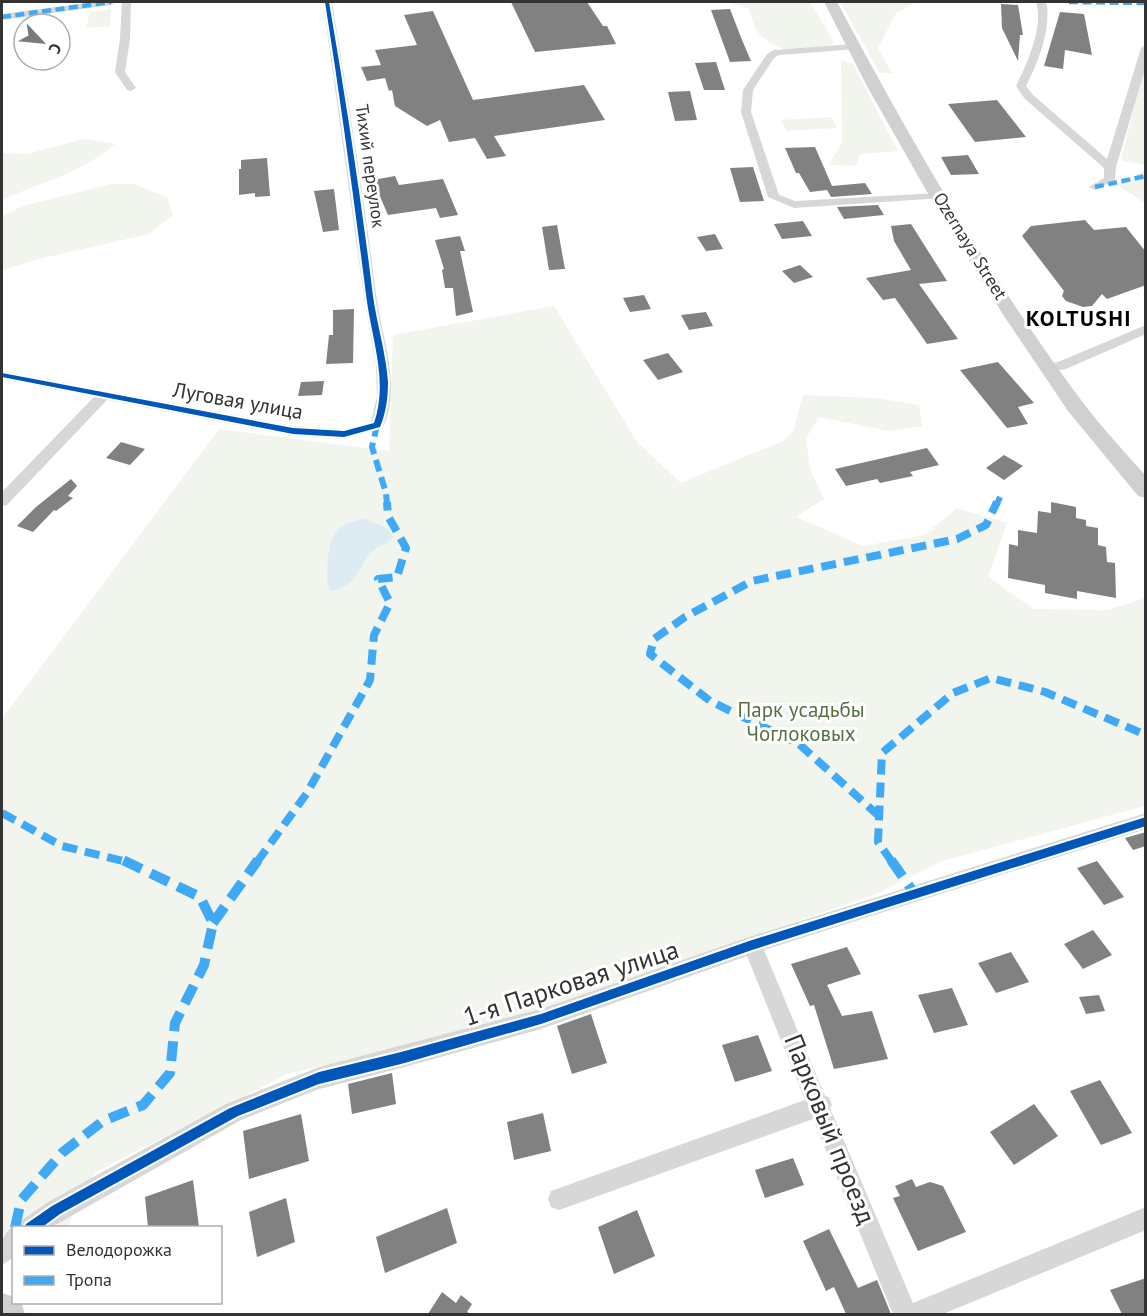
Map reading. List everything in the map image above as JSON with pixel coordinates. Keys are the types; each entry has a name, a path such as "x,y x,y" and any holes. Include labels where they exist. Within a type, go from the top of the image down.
{"main road":[{"name":"Ozernaya Street","path":"830,2 938,196 1048,368 1146,491"},
{"path":"2,1310 8,1314"}],"street":[{"path":"29,2 40,5 50,12 111,2"},
{"path":"126,2 125,39 120,72 131,88"},
{"name":"Тихий переулок","path":"327,2 355,167 375,335"},
{"path":"1041,2 1044,9 1040,43 1021,86 1029,97 1110,166"},
{"path":"854,47 777,52 770,56 748,90 747,117 774,197 794,205 938,196"},
{"path":"1095,187 1109,180 1110,166 1146,48"},
{"path":"1048,368 1060,366 1146,329"},
{"name":"Луговая улица","path":"2,375 293,431 344,434 377,425 381,417 385,387 375,335"},
{"path":"2,501 104,395"},
{"name":"1-я Парковая улица","path":"32,1226 56,1210 234,1112 319,1078 541,1019 752,945 1146,821"},
{"name":"Парковый проезд","path":"752,945 905,1314"},
{"path":"559,1199 820,1105"},
{"path":"916,1314 1146,1218"},
{"path":"2,1253 12,1240"}],"green space":[{"path":"726,2 810,2 834,42 827,52 808,53 780,48 771,44 757,31 748,8"},
{"path":"840,2 916,2 896,13 878,48 892,73 880,73"},
{"path":"111,9 110,26 86,28 90,12"},
{"path":"841,60 853,64 898,151 860,154 856,166 829,165 842,142"},
{"path":"1145,64 1145,165 1121,160"},
{"path":"831,117 837,128 786,131 781,120"},
{"path":"84,139 115,144 74,170 2,200 2,153 27,154"},
{"path":"1145,170 1145,203 1117,185"},
{"path":"112,184 134,184 167,197 173,215 149,234 39,259 2,270 2,217 22,206"},
{"name":"Парк усадьбы Чоглоковых","path":"554,306 637,442 681,483 783,441 793,432 803,395 875,398 919,405 922,426 889,431 819,417 806,438 810,469 824,499 796,517 863,546 925,535 957,508 1007,523 988,577 1034,609 1108,610 1145,598 1145,806 942,861 876,894 504,1022 285,1075 94,1173 68,1226 12,1226 12,1240 2,1233 2,719 219,429 389,451 393,335"}],"shaded area":[{"path":"365,519 387,528 393,537 368,556 349,584 331,591 327,572 331,542 337,530 342,526"}],"building":[{"path":"511,2 587,2 603,26 607,26 616,44 535,52"},
{"path":"1001,4 1018,5 1023,35 1020,35 1018,61 1002,28"},
{"path":"730,9 751,61 730,62 711,10"},
{"path":"433,11 473,100 584,85 605,120 494,136 506,156 487,159 475,138 449,142 440,120 427,126 395,106 392,90 389,91 385,78 367,81 361,67 381,65 375,50 417,45 404,15"},
{"path":"1060,12 1084,14 1092,55 1065,50 1063,69 1044,66"},
{"path":"716,62 725,90 704,90 695,63"},
{"path":"690,91 697,120 675,121 668,92"},
{"path":"997,100 1026,137 975,142 948,104"},
{"path":"815,147 832,186 865,183 872,194 831,197 827,190 810,192 799,173 796,173 785,148"},
{"path":"968,155 979,174 951,175 941,157"},
{"path":"267,158 270,196 255,197 255,193 239,195 241,160"},
{"path":"753,167 764,201 740,202 730,168"},
{"path":"395,176 399,185 443,179 458,215 440,218 436,208 388,215 373,180"},
{"path":"334,189 339,230 323,232 314,191"},
{"path":"878,205 884,215 844,219 837,207"},
{"path":"1085,220 1094,230 1126,227 1146,252 1146,285 1107,299 1102,294 1092,306 1083,307 1066,301 1062,296 1064,291 1022,236 1031,226"},
{"path":"803,221 812,236 782,239 774,224"},
{"path":"911,224 947,281 919,284 958,339 927,344 895,298 883,300 866,278 911,270 894,241 891,226"},
{"path":"557,225 565,269 549,270 542,227"},
{"path":"715,234 723,249 706,251 697,237"},
{"path":"460,236 465,251 460,251 473,312 456,316 453,288 445,288 442,270 444,269 435,240"},
{"path":"800,265 813,277 794,283 782,271"},
{"path":"644,295 651,309 630,312 623,298"},
{"path":"354,309 353,363 326,364 329,335 333,335 333,310"},
{"path":"706,312 713,326 689,330 681,315"},
{"path":"668,353 683,372 658,380 643,360"},
{"path":"998,362 1034,403 1018,407 1028,424 1007,428 960,370"},
{"path":"324,381 322,395 298,396 301,382"},
{"path":"121,442 145,449 130,465 106,458"},
{"path":"927,448 939,465 910,472 913,476 880,483 877,479 846,486 835,469"},
{"path":"1004,455 1023,466 1004,480 986,468"},
{"path":"71,479 77,486 68,496 73,498 56,511 54,510 33,532 17,526 36,507"},
{"path":"1051,502 1076,507 1076,518 1086,520 1086,526 1098,528 1098,545 1106,547 1107,562 1115,563 1116,598 1077,591 1077,599 1045,593 1045,585 1008,578 1009,544 1018,546 1018,530 1037,533 1038,511 1051,513"},
{"path":"1146,832 1146,846 1133,850 1125,838"},
{"path":"1097,861 1124,897 1104,905 1077,868"},
{"path":"1093,930 1112,955 1083,969 1064,944"},
{"path":"847,947 861,974 827,985 842,1016 872,1011 888,1059 834,1069 814,1005 810,1006 791,964"},
{"path":"1011,952 1029,982 996,993 978,963"},
{"path":"952,988 968,1025 934,1033 918,995"},
{"path":"1099,995 1105,1011 1086,1014 1079,997"},
{"path":"591,1014 607,1063 572,1074 557,1026"},
{"path":"758,1035 772,1071 735,1082 722,1045"},
{"path":"392,1073 396,1104 352,1114 348,1084"},
{"path":"1100,1080 1132,1133 1101,1145 1070,1091"},
{"path":"1034,1104 1058,1136 1014,1165 990,1132"},
{"path":"543,1113 551,1151 514,1160 507,1122"},
{"path":"301,1114 309,1161 249,1179 243,1131"},
{"path":"793,1158 804,1185 765,1198 755,1170"},
{"path":"912,1179 916,1187 930,1182 943,1186 966,1232 918,1251 893,1198 900,1196 895,1186"},
{"path":"193,1180 199,1226 148,1226 145,1197"},
{"path":"286,1198 295,1242 257,1257 249,1212"},
{"path":"447,1208 457,1243 385,1273 376,1237"},
{"path":"637,1210 655,1256 614,1274 598,1227"},
{"path":"829,1229 858,1288 877,1280 891,1314 846,1314 834,1287 826,1291 803,1241"},
{"path":"1146,1278 1146,1314 1122,1314 1110,1290"},
{"path":"442,1292 456,1303 461,1295 472,1304 467,1312 471,1314 428,1314"}],"marked path":[{"path":"2,17 111,2"},
{"path":"1069,2 1146,3"},
{"path":"1095,187 1146,176"},
{"path":"213,923 307,793 370,680 374,635 390,603 378,579 397,577 406,548 388,516 386,493 372,447 377,425"},
{"path":"879,816 799,744 710,701 650,654 654,639 685,617 752,581 957,539 986,525 1000,497"},
{"path":"914,893 878,842 882,753 953,693 991,678 1045,692 1146,735"},
{"path":"2,813 62,846 123,860 162,877 200,897 213,923 204,965 175,1023 170,1073 143,1105 103,1121 63,1152 21,1200 15,1226"}],"cycle path":[{"path":"2,375 293,431 344,434 377,425 382,411 384,381 327,2"},
{"path":"33,1226 56,1210 234,1112 319,1078 541,1019 752,945 1146,821"}],"district":[{"name":"KOLTUSHI","path":"1079,318"}]}
